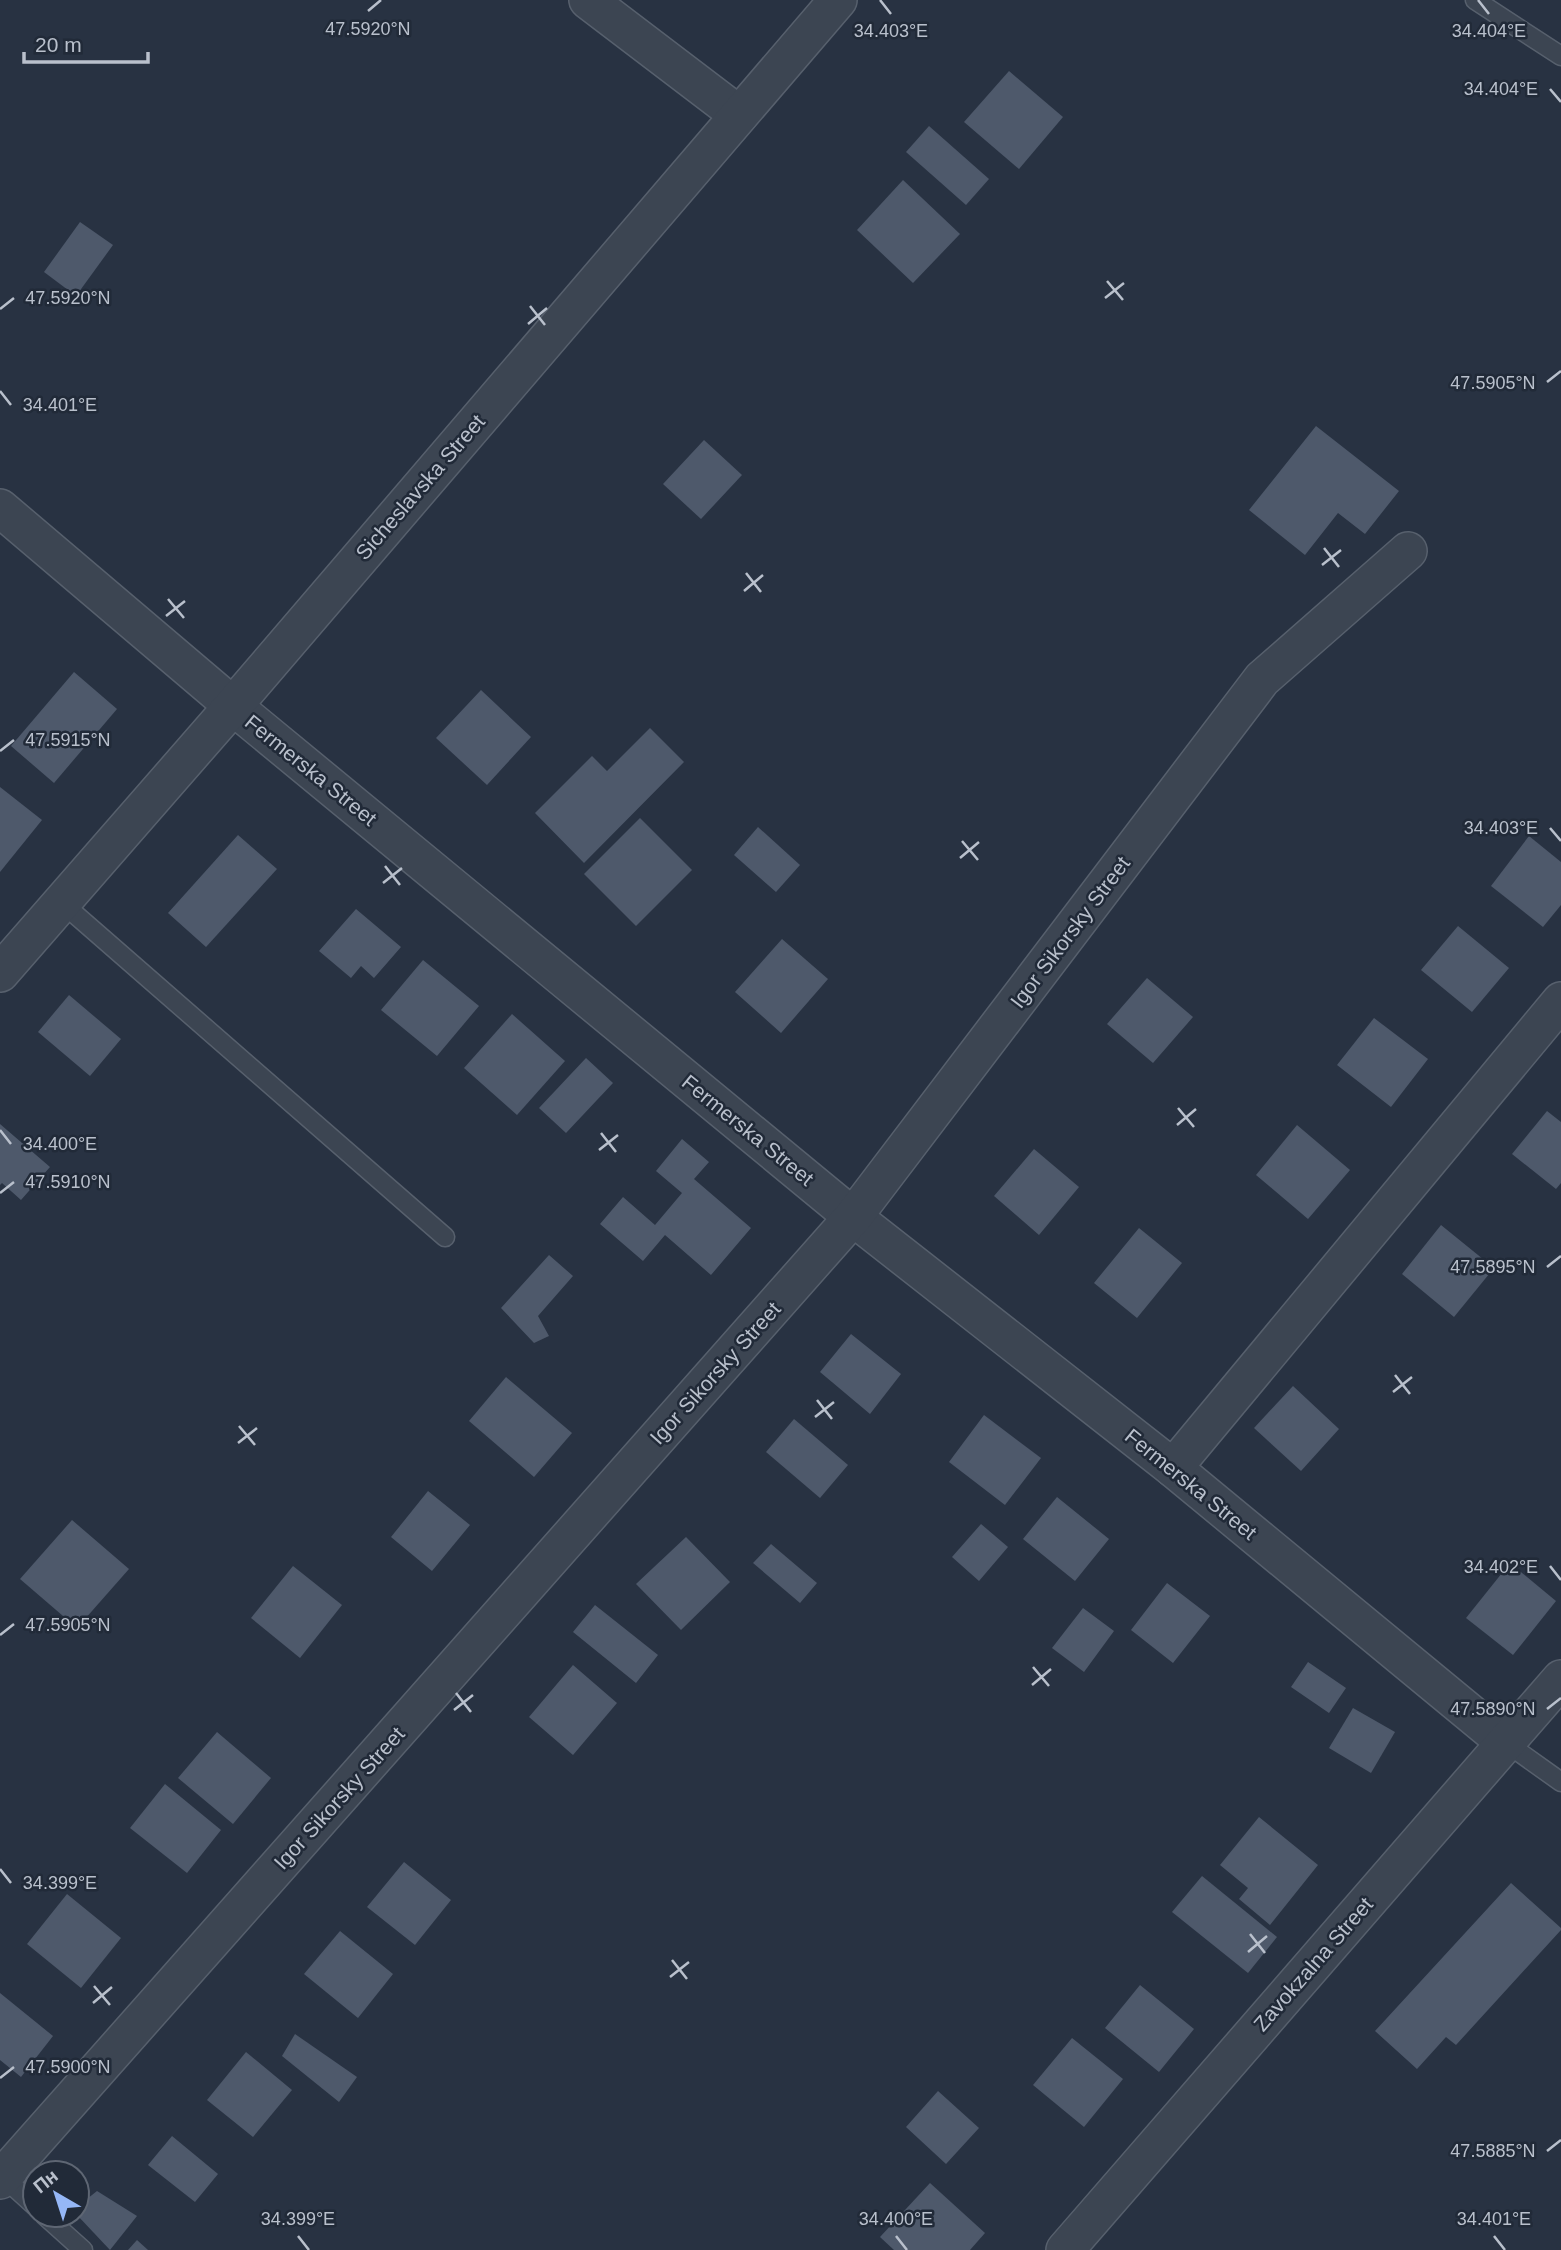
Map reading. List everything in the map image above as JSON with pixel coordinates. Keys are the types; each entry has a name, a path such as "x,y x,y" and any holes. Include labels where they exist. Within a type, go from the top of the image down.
{"street":[{"path":"588,0 739,115"},
{"name":"Sicheslavska Street","path":"0,973 233,706 838,0"},
{"name":"Fermerska Street","path":"0,508 233,706 853,1217 1173,1468 1505,1742"},
{"name":"Igor Sikorsky Street","path":"1,2179 853,1217 1262,679 1408,551"},
{"path":"1173,1468 1561,1001"},
{"name":"Zavokzalna Street","path":"1065,2250 1561,1679"}],"lane":[{"path":"1475,0 1561,56"},
{"path":"61,902 445,1237"},
{"path":"1505,1742 1561,1782"},
{"path":"1,2179 21,2195"},
{"path":"60,2229 83,2250"}],"building":[{"path":"1009,71 1063,117 1019,169 964,122"},
{"path":"929,126 989,179 966,205 906,152"},
{"path":"903,180 960,234 913,283 857,230"},
{"path":"80,222 113,245 76,296 44,272"},
{"path":"1316,426 1399,491 1365,534 1338,513 1305,555 1249,510"},
{"path":"704,440 742,475 701,519 663,484"},
{"path":"74,672 117,709 54,783 11,746"},
{"path":"481,690 531,737 487,785 436,738"},
{"path":"650,728 684,762 584,863 535,813 592,756 607,771"},
{"path":"0,787 42,820 0,872"},
{"path":"640,818 692,870 636,926 584,874"},
{"path":"758,827 800,865 776,892 734,855"},
{"path":"238,835 277,869 206,947 168,913"},
{"path":"1529,836 1561,862 1561,905 1543,927 1491,886"},
{"path":"356,909 401,947 374,978 361,966 351,978 319,951"},
{"path":"1458,926 1509,968 1472,1012 1421,970"},
{"path":"782,939 828,979 781,1033 735,992"},
{"path":"423,960 479,1006 437,1056 381,1010"},
{"path":"1147,978 1193,1017 1153,1063 1107,1024"},
{"path":"69,995 121,1039 90,1076 38,1032"},
{"path":"512,1014 565,1061 517,1115 464,1068"},
{"path":"1374,1018 1428,1059 1391,1107 1337,1065"},
{"path":"586,1058 613,1083 566,1133 539,1108"},
{"path":"1547,1111 1561,1122 1561,1183 1556,1189 1512,1154"},
{"path":"0,1124 50,1167 21,1200 2,1183 0,1185"},
{"path":"1297,1125 1350,1170 1308,1219 1256,1175"},
{"path":"682,1139 709,1162 694,1179 751,1228 711,1275 665,1235 643,1261 600,1224 623,1197 655,1225 682,1193 656,1171"},
{"path":"1034,1149 1079,1187 1039,1235 994,1196"},
{"path":"1441,1225 1494,1268 1454,1317 1402,1274"},
{"path":"1139,1228 1182,1263 1137,1318 1094,1283"},
{"path":"549,1255 573,1276 538,1316 549,1336 534,1343 501,1308"},
{"path":"851,1334 901,1374 870,1414 820,1372"},
{"path":"506,1377 572,1433 534,1477 469,1421"},
{"path":"1293,1386 1339,1429 1301,1471 1254,1428"},
{"path":"984,1415 1041,1458 1005,1505 949,1462"},
{"path":"794,1419 848,1465 820,1498 766,1452"},
{"path":"428,1491 470,1525 432,1571 391,1537"},
{"path":"1057,1497 1109,1539 1075,1581 1023,1539"},
{"path":"72,1520 129,1569 77,1628 20,1579"},
{"path":"981,1524 1008,1547 979,1581 952,1557"},
{"path":"686,1537 730,1582 681,1630 636,1584"},
{"path":"771,1544 817,1583 800,1603 753,1563"},
{"path":"1510,1563 1556,1601 1513,1655 1466,1618"},
{"path":"293,1566 342,1605 300,1658 251,1618"},
{"path":"1167,1583 1210,1616 1173,1663 1131,1630"},
{"path":"595,1605 658,1655 636,1683 573,1632"},
{"path":"1083,1608 1114,1631 1084,1672 1052,1648"},
{"path":"1308,1662 1346,1688 1329,1713 1291,1687"},
{"path":"573,1665 617,1703 573,1755 529,1717"},
{"path":"1353,1708 1395,1732 1371,1773 1329,1748"},
{"path":"217,1732 271,1778 233,1824 178,1778"},
{"path":"165,1784 221,1830 187,1873 130,1828"},
{"path":"1259,1817 1318,1865 1270,1925 1239,1899 1248,1888 1220,1865"},
{"path":"404,1862 451,1900 415,1945 367,1907"},
{"path":"1202,1876 1277,1937 1248,1973 1172,1912"},
{"path":"1511,1883 1561,1930 1456,2045 1446,2037 1417,2069 1375,2031"},
{"path":"67,1894 121,1938 81,1988 27,1944"},
{"path":"340,1931 393,1974 358,2018 304,1974"},
{"path":"1140,1985 1194,2029 1159,2072 1105,2028"},
{"path":"0,1993 53,2036 21,2077 0,2060"},
{"path":"295,2034 357,2077 339,2102 282,2056"},
{"path":"1072,2038 1123,2079 1084,2127 1033,2085"},
{"path":"246,2052 292,2090 253,2137 207,2100"},
{"path":"938,2091 979,2128 946,2164 906,2127"},
{"path":"172,2136 218,2174 195,2202 148,2165"},
{"path":"930,2183 985,2233 970,2250 894,2250 880,2237"},
{"path":"97,2191 137,2216 110,2250 90,2229 91,2196"},
{"path":"137,2240 148,2250 128,2250"}]}
